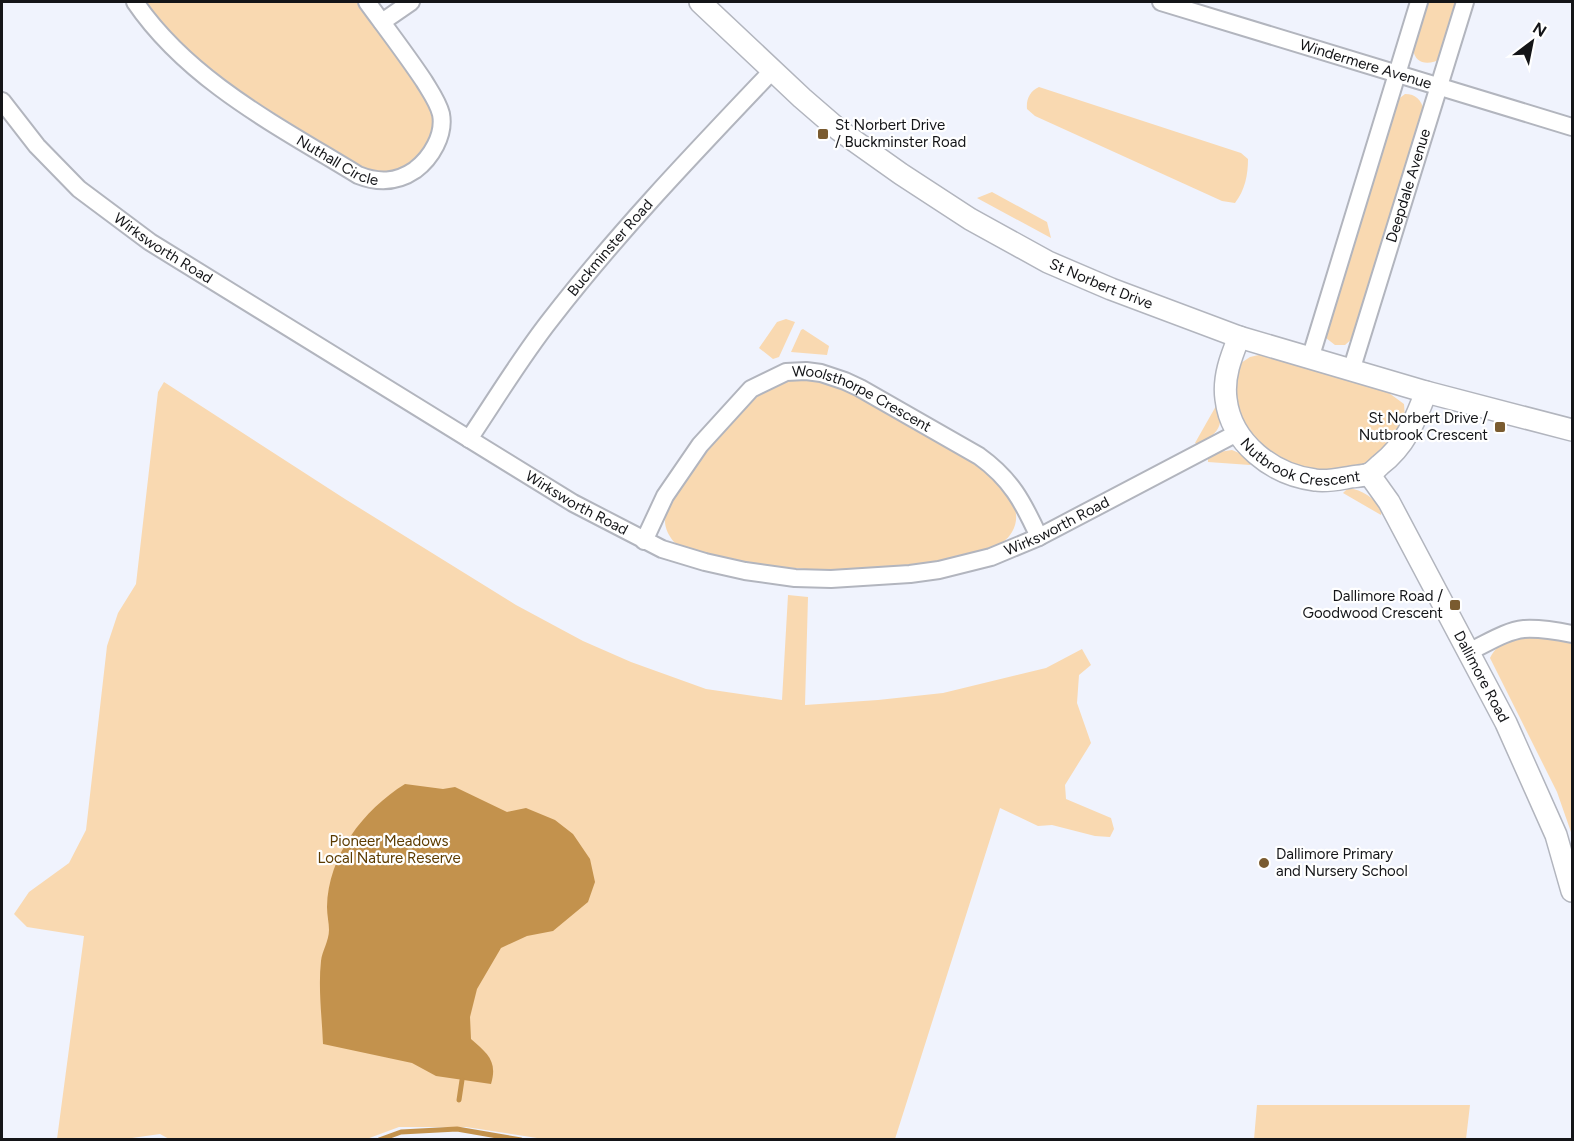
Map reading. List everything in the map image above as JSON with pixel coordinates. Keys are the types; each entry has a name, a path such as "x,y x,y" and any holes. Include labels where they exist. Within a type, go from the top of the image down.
{"street":[{"name":"Nuthall Circle","path":"135,2 159,33 208,79 358,175 369,180 383,181 404,177 426,160 436,145 441,114 410,60 368,2"},
{"path":"382,22 411,2"},
{"name":"St Norbert Drive","path":"700,2 772,71 839,130 970,219 1047,262 1111,290 1239,337 1426,392 1572,430"},
{"name":"Windermere Avenue","path":"1161,2 1182,4 1396,74 1572,128"},
{"path":"1310,359 1419,2"},
{"name":"Deepdale Avenue","path":"1351,371 1465,2"},
{"name":"Buckminster Road","path":"469,439 524,354 581,281 618,237 772,71"},
{"name":"Wirksworth Road","path":"4,110 79,189 150,242 573,502 644,541 694,559 745,571 795,578 831,579 939,570 992,556 1039,537 1237,433"},
{"name":"Nutbrook Crescent","path":"1239,337 1230,359 1226,381 1228,411 1237,433 1260,457 1286,474 1316,480 1334,480 1369,474 1402,444 1415,423 1426,392"},
{"name":"Woolsthorpe Crescent","path":"644,541 665,496 683,468 741,399 751,389 769,379 786,372 806,371 821,373 860,388 995,467 1014,488 1039,537"},
{"name":"Dallimore Road","path":"1369,474 1389,501 1470,651 1556,835 1572,891"},
{"path":"1470,651 1523,629 1572,634"}],"green space":[{"path":"141,2 361,2 426,95 433,114 432,134 420,156 395,172 379,172 363,168 215,75"},
{"path":"1427,2 1458,2 1441,59 1427,63 1417,58 1413,49"},
{"path":"1039,87 1241,153 1248,159 1244,188 1235,203 1222,201 1035,116 1027,109 1027,102 1031,93"},
{"path":"1405,94 1417,98 1424,110 1353,338 1345,345 1335,345 1326,338 1325,332 1396,101"},
{"path":"992,192 1047,222 1051,238 977,198"},
{"path":"786,319 795,322 779,357 773,359 759,348 777,322"},
{"path":"803,329 829,346 827,355 791,352"},
{"path":"1263,354 1389,393 1404,404 1405,418 1402,429 1369,464 1313,474 1262,451 1235,409 1233,377 1241,363 1250,357"},
{"path":"804,377 843,386 981,463 1002,485 1013,503 1016,522 1012,532 1003,542 991,548 911,566 861,570 811,570 762,564 692,550 674,542 665,521 669,506 691,468 725,428 757,397 778,383"},
{"name":"Pioneer Meadows Local Nature Reserve","path":"164,382 345,499 516,605 583,641 631,662 706,689 782,700 788,595 808,597 805,705 943,693 1046,668 1082,649 1091,665 1079,675 1077,703 1091,743 1065,785 1066,799 1111,818 1114,829 1110,837 1095,836 1052,825 1038,826 1000,808 895,1139 550,1140 466,1127 399,1127 364,1140 171,1140 160,1134 118,1140 57,1139 84,936 27,927 14,914 29,892 69,863 86,830 107,646 118,613 136,584 158,392"},
{"path":"1216,406 1220,408 1221,415 1217,431 1198,445 1195,443"},
{"path":"1232,450 1246,456 1252,463 1250,465 1208,462 1208,459 1219,452"},
{"path":"1348,488 1372,498 1382,510 1381,515 1343,493"},
{"path":"1527,636 1572,640 1572,835 1557,792 1490,658 1505,642"},
{"path":"1257,1105 1470,1105 1466,1139 1254,1139"}],"shaded area":[{"path":"405,784 443,789 455,787 507,812 526,808 555,820 573,834 590,859 595,882 588,902 553,931 527,936 501,948 477,989 470,1017 471,1039 490,1058 493,1069 491,1084 436,1076 412,1063 323,1044 320,971 329,934 327,907 334,870 341,853 362,821 375,807"}],"waterway":[{"path":"459,1100 462,1080"},
{"path":"379,1140 401,1132 457,1129 521,1140"}],"place":[{"name":"St Norbert Drive / Buckminster Road","path":"823,134"},
{"name":"St Norbert Drive / Nutbrook Crescent","path":"1500,427"},
{"name":"Dallimore Road / Goodwood Crescent","path":"1455,605"},
{"name":"Dallimore Primary and Nursery School","path":"1264,863"}]}
